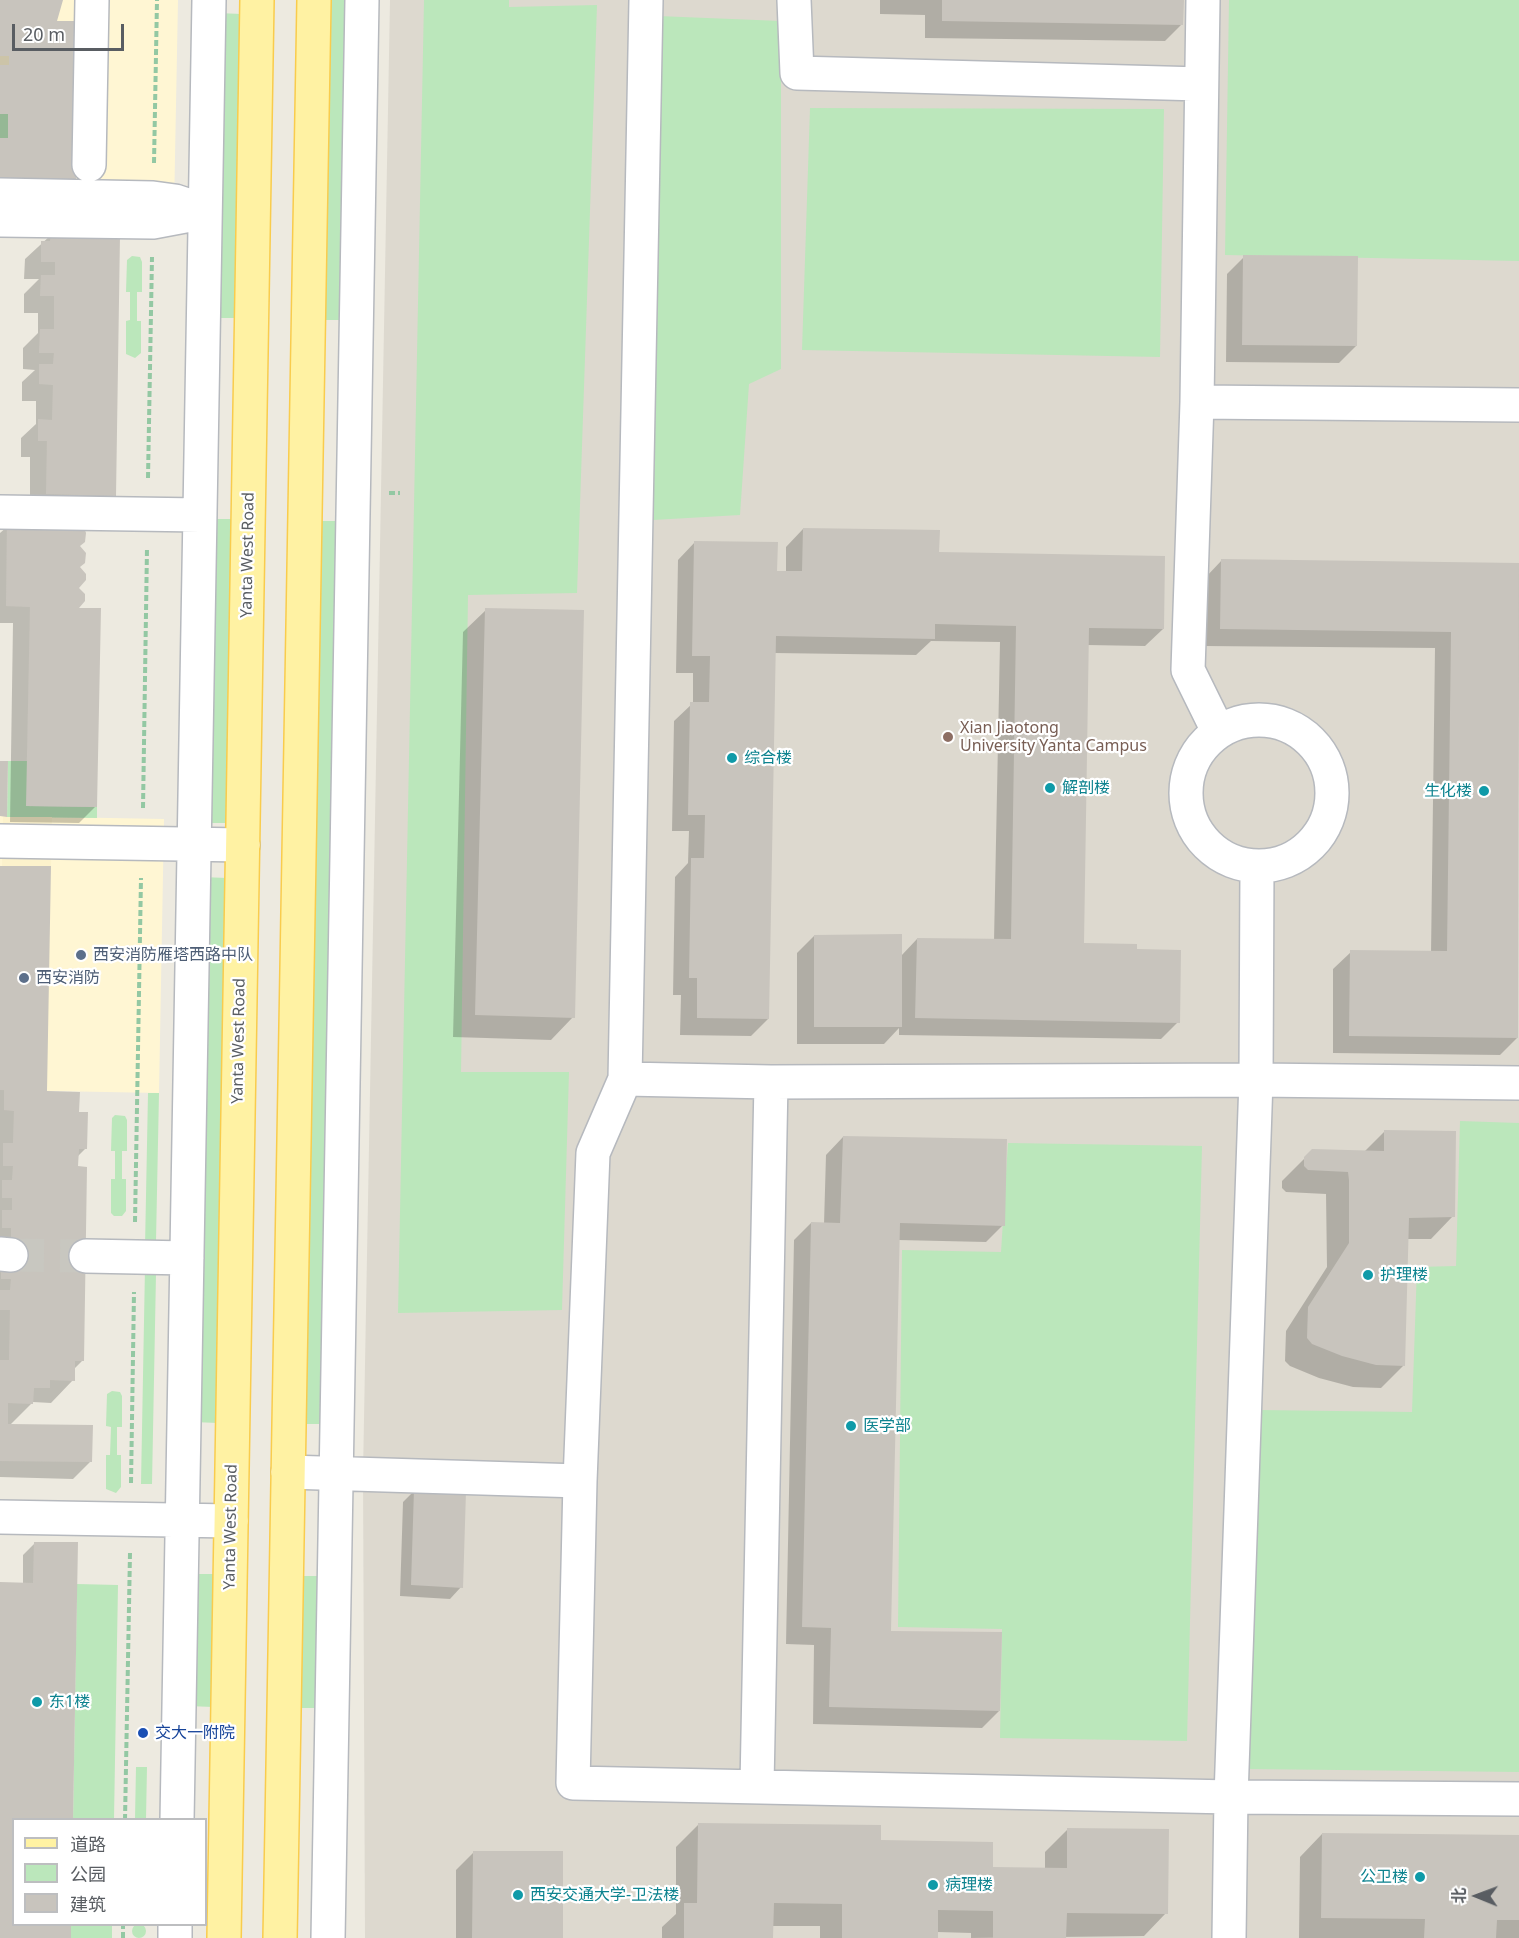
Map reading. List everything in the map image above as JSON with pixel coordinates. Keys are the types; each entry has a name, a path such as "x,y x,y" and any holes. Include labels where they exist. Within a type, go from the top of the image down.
{"main road":[{"name":"Yanta West Road","path":"224,1938 257,0"},
{"path":"280,1938 314,0"}],"street":[{"path":"89,165 92,0"},
{"path":"177,1818 209,0"},
{"path":"328,1938 362,0"},
{"path":"646,0 625,1079 593,1153 580,1480 573,1783 757,1785 1231,1797 1519,1799"},
{"path":"794,0 797,73 1201,84"},
{"path":"1203,0 1197,402 1188,670 1218,731"},
{"path":"0,195 153,210"},
{"path":"0,220 153,210 186,204 205,211"},
{"path":"1197,402 1519,405"},
{"path":"0,512 200,515"},
{"path":"1263,719 1286,724 1305,735 1321,753 1330,774 1333,797 1329,814 1313,844 1293,859 1269,866 1257,866 1243,865 1220,855 1202,838 1190,816 1186,791 1190,768 1201,748 1218,731 1240,722 1263,719"},
{"path":"0,841 243,845"},
{"path":"1229,1938 1231,1797 1256,1080 1257,866"},
{"path":"625,1079 771,1082 1256,1080 1519,1083"},
{"path":"757,1785 771,1082"},
{"path":"86,1256 187,1258"},
{"path":"288,1472 580,1480"},
{"path":"0,1517 231,1521"}],"path":[{"path":"125,1818 157,0"}],"shaded area":[{"path":"0,0 178,0 174,210 0,206"},
{"name":"Xian Jiaotong University Yanta Campus","path":"390,0 1519,0 1519,1938 365,1938 363,1473"},
{"name":"西安消防雁塔西路中队","path":"0,816 164,819 159,1093 0,1090"}],"green space":[{"path":"329,0 353,0 348,320 323,320"},
{"path":"424,0 509,0 509,7 597,5 577,593 468,595 461,1072 569,1072 562,1310 398,1313"},
{"path":"1229,0 1519,0 1519,261 1225,255"},
{"path":"217,13 242,14 237,318 212,318"},
{"path":"658,16 781,21 781,369 749,384 740,515 653,520"},
{"path":"810,108 1164,109 1160,357 802,350"},
{"path":"0,114 8,114 8,138 0,138"},
{"path":"132,256 140,257 142,262 142,292 137,292 137,321 141,321 141,353 135,358 126,354 126,321 130,320 130,292 126,292 127,260"},
{"path":"209,519 233,519 228,823 203,823"},
{"path":"320,521 344,521 328,1424 304,1424"},
{"path":"8,761 27,761 27,806 97,807 97,818 7,817"},
{"path":"202,877 227,878 218,1423 193,1422"},
{"path":"148,1093 159,1093 156,1241 145,1247"},
{"path":"115,1115 125,1116 127,1120 127,1151 122,1151 122,1179 126,1179 126,1211 122,1216 114,1216 111,1213 111,1179 115,1179 115,1151 111,1151 112,1118"},
{"path":"1460,1121 1519,1123 1519,1772 1249,1769 1259,1410 1412,1412 1417,1267 1456,1266"},
{"path":"1008,1143 1202,1146 1187,1741 1000,1738 1002,1629 898,1627 902,1250 1001,1252"},
{"path":"145,1267 156,1274 152,1484 141,1484"},
{"path":"112,1391 120,1392 122,1396 122,1427 117,1427 117,1455 121,1455 121,1487 116,1493 106,1489 106,1455 110,1455 111,1427 106,1426 107,1394"},
{"path":"190,1574 215,1574 213,1707 188,1706"},
{"path":"301,1576 326,1576 323,1708 299,1708"},
{"path":"77,1584 118,1585 114,1818 73,1818"},
{"path":"136,1767 147,1767 146,1818 135,1818"},
{"path":"71,1926 112,1926 112,1938 71,1938"},
{"path":"134,1926 145,1928 144,1936 139,1938 134,1936 132,1931"}],"sand":[{"path":"3,817 52,817 51,866 2,866"}],"building":[{"path":"0,0 63,0 57,21 79,21 76,185 0,183 0,138 8,138 8,114 0,114 0,65 9,65 9,56 0,56"},
{"path":"942,0 1184,0 1183,25 942,21"},
{"path":"51,234 120,235 116,496 46,494 47,441 38,441 38,419 52,420 53,385 39,384 39,364 53,364 54,353 39,353 40,329 54,329 54,296 40,296 41,275 55,275 55,262 41,262 41,241 50,241"},
{"path":"1243,255 1358,256 1357,346 1242,345"},
{"path":"7,524 85,530 86,533 85,542 80,546 86,553 85,563 80,567 86,574 86,580 79,588 85,594 85,601 79,608 101,608 97,807 26,806 30,607 6,606"},
{"name":"解剖楼","path":"803,528 940,530 939,552 1165,556 1164,629 1089,628 1084,943 1137,944 1137,949 1181,950 1180,1023 915,1018 917,938 1011,939 1016,626 935,624 935,639 776,636 769,1019 697,1018 697,978 689,978 691,858 704,858 705,815 688,815 690,702 709,702 710,656 692,656 694,541 778,542 777,571 802,571"},
{"name":"生化楼","path":"1221,559 1519,563 1518,1038 1349,1036 1350,950 1447,951 1451,632 1220,629"},
{"path":"485,608 584,610 575,1018 475,1015"},
{"path":"0,761 8,761 7,817 0,816"},
{"path":"0,866 51,866 47,1091 80,1092 79,1112 88,1112 87,1149 79,1149 78,1166 87,1167 84,1361 75,1361 75,1381 50,1380 50,1388 34,1388 33,1404 8,1403 8,1424 93,1425 92,1462 0,1461 0,1360 9,1360 10,1310 0,1310 0,1290 10,1290 11,1279 1,1279 1,1263 11,1263 11,1228 2,1228 2,1210 12,1210 12,1198 2,1198 2,1180 12,1180 13,1166 3,1166 3,1143 13,1143 14,1111 4,1110 4,1090 0,1090"},
{"path":"902,934 902,1027 814,1027 814,935"},
{"name":"护理楼","path":"1384,1130 1456,1131 1455,1217 1409,1218 1405,1366 1376,1365 1342,1356 1312,1344 1307,1338 1308,1307 1349,1243 1349,1180 1348,1172 1308,1170 1304,1166 1304,1157 1312,1149 1384,1151"},
{"name":"医学部","path":"843,1136 1007,1139 1005,1226 900,1223 891,1631 1002,1632 1000,1711 829,1707 831,1628 802,1627 811,1222 840,1223"},
{"path":"414,1489 466,1491 463,1588 411,1585"},
{"name":"东1楼","path":"34,1542 78,1542 73,1818 12,1818 12,1926 71,1926 71,1938 0,1938 0,1582 33,1583"},
{"name":"病理楼","path":"698,1823 881,1825 881,1840 993,1842 993,1867 1067,1868 1067,1828 1169,1829 1168,1914 1067,1913 1066,1938 993,1938 993,1911 938,1910 938,1938 842,1938 842,1904 774,1903 773,1938 684,1938 684,1903 697,1903"},
{"name":"公卫楼","path":"1322,1833 1519,1835 1519,1920 1497,1920 1496,1938 1424,1938 1425,1919 1321,1918"},
{"name":"西安交通大学-卫法楼","path":"473,1851 563,1851 563,1938 472,1938"}],"tunnel":[{"path":"11,1255 86,1256"}],"place":[{"name":"Xian Jiaotong University Yanta Campus","path":"948,737"},
{"name":"综合楼","path":"732,758"},
{"name":"解剖楼","path":"1050,788"},
{"name":"生化楼","path":"1484,791"},
{"name":"西安消防雁塔西路中队","path":"81,955"},
{"name":"西安消防","path":"24,978"},
{"name":"护理楼","path":"1368,1275"},
{"name":"医学部","path":"851,1426"},
{"name":"东1楼","path":"37,1702"},
{"name":"交大一附院","path":"143,1733"},
{"name":"公卫楼","path":"1420,1877"},
{"name":"病理楼","path":"933,1885"},
{"name":"西安交通大学-卫法楼","path":"518,1895"}]}
